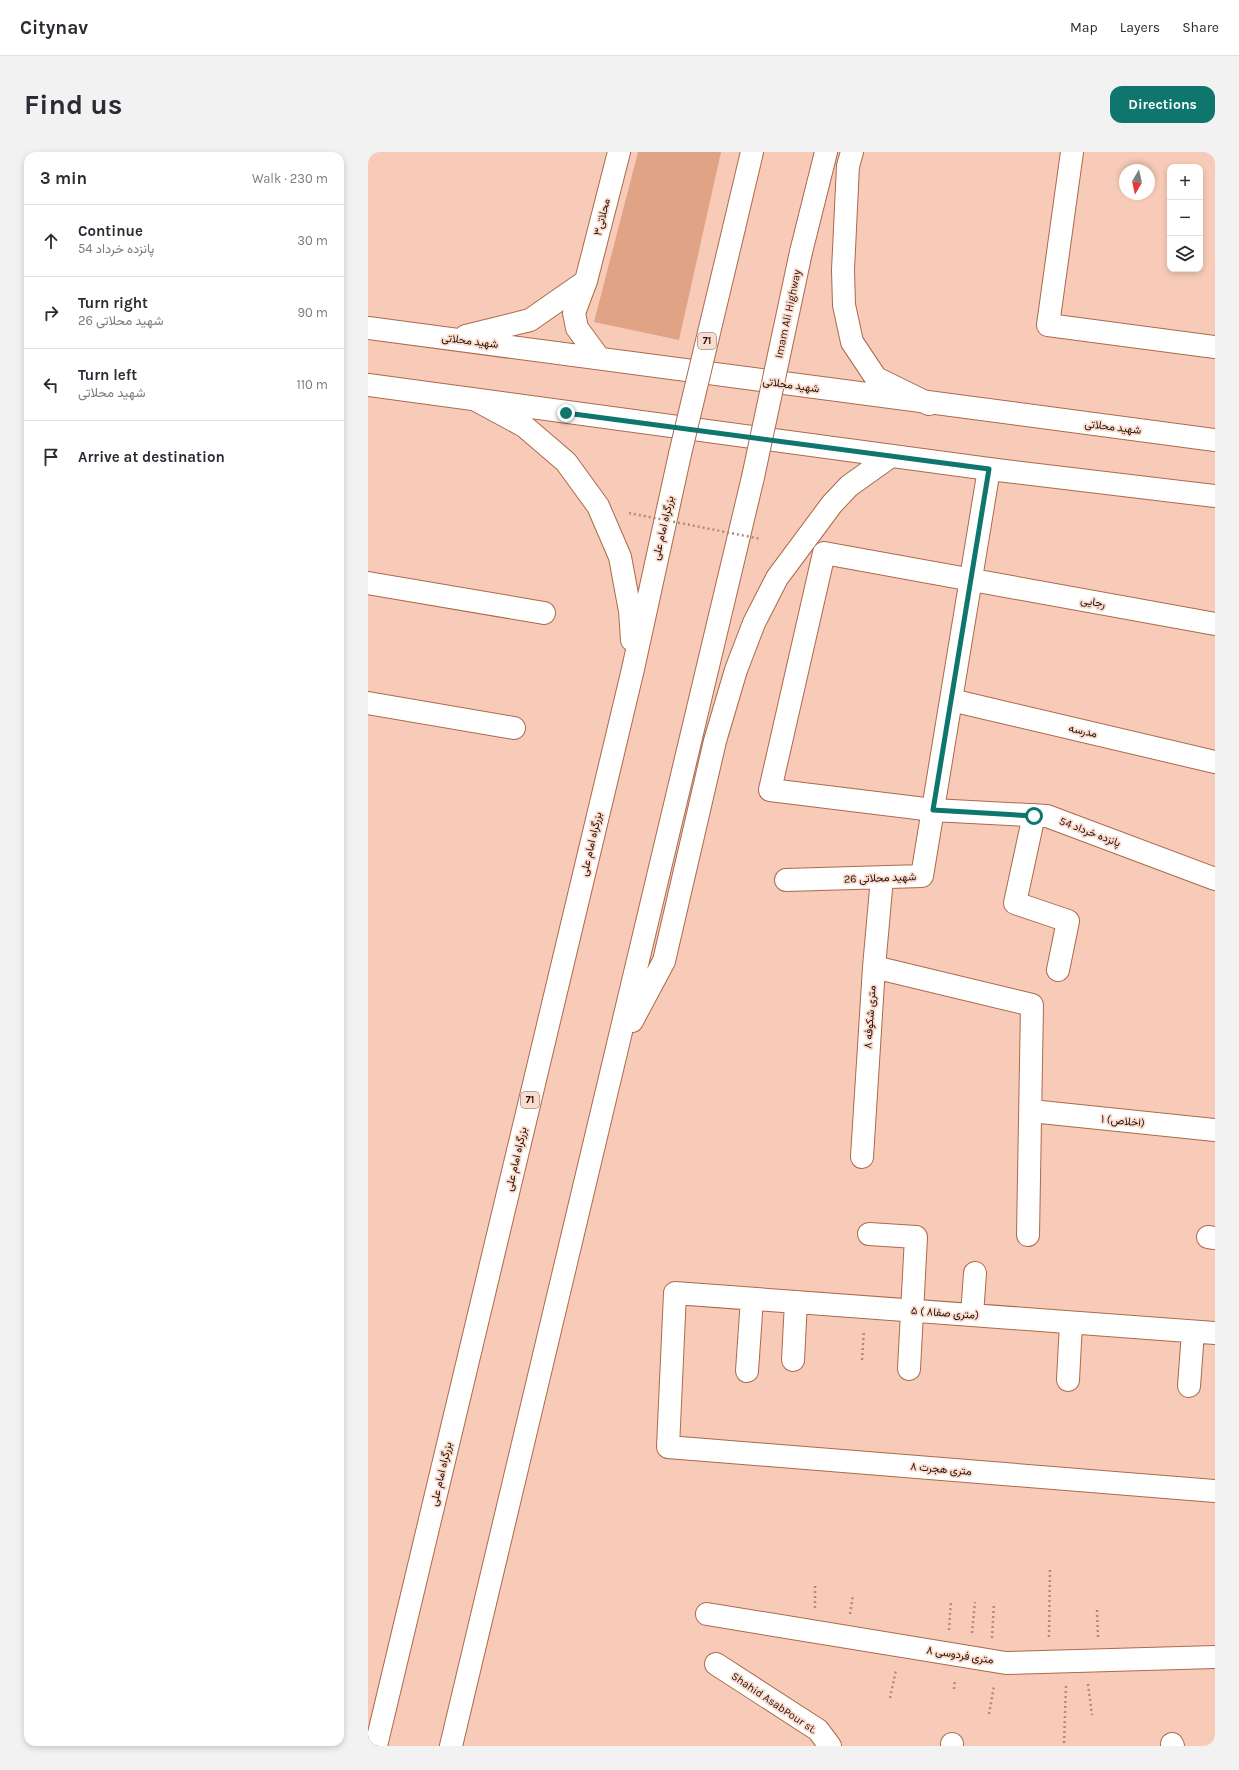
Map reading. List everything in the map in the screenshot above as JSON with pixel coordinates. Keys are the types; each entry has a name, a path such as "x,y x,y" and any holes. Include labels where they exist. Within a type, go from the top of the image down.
{"main road":[{"name":"محلاتی۳","path":"599,358 577,328 574,313 586,281 619,152"},
{"name":"بزرگراه امام علی","path":"376,1746 633,669 680,454 752,152"},
{"name":"Imam Ali Highway","path":"617,1049 752,477 801,252 826,152"},
{"path":"852,152 848,166 843,270 844,305 852,342 876,378 929,404"},
{"path":"1072,152 1048,325 1215,347"},
{"path":"452,339 530,320 586,281"},
{"name":"شهید محلاتی","path":"368,328 599,358 929,404 1215,440"},
{"path":"368,385 989,469 1215,496"},
{"path":"476,400 524,426 566,462 598,506 620,557 630,611 633,669"},
{"path":"451,1746 617,1049 664,961 715,742 736,670 754,623 777,578 832,504 848,486 891,456"},
{"name":"شهید محلاتی 26","path":"786,880 922,876 989,469"},
{"name":"رجایی","path":"770,790 824,553 1215,624"},
{"path":"368,583 544,613"},
{"name":"مدرسه","path":"951,700 1215,762"},
{"path":"368,703 514,728"},
{"name":"پانزده خرداد 54","path":"770,790 933,810 1047,816 1215,879"},
{"path":"1034,816 1015,903 1068,921 1058,970"},
{"name":"۸ متری شکوفه","path":"862,1157 874,967 882,878"},
{"path":"874,967 1032,1005 1028,1235"},
{"name":"۱ (اخلاص)","path":"1031,1112 1215,1130"},
{"path":"870,1234 916,1237 909,1369"},
{"path":"972,1315 975,1272"},
{"name":"۵ ( ۸متری صفا)","path":"668,1447 675,1293 1215,1333"},
{"path":"747,1371 752,1299"},
{"path":"793,1360 796,1302"},
{"path":"1068,1380 1071,1323"},
{"path":"1189,1386 1193,1332"},
{"name":"۸ متری هجرت","path":"668,1447 1215,1491"},
{"name":"۸ متری فردوسی","path":"707,1614 994,1661 1067,1661 1215,1657"},
{"name":"Shahid AsabPour st.","path":"716,1664 818,1730 830,1746"}],"path":[{"path":"629,513 761,539"},
{"path":"862,1360 866,1308"},
{"path":"1050,1568 1067,1661 1064,1743"},
{"path":"948,1653 951,1601"},
{"path":"969,1657 975,1602"},
{"path":"989,1714 994,1661 994,1602"},
{"path":"890,1698 902,1646"},
{"path":"1067,1661 1092,1715"}],"shaded area":[{"path":"638,152 721,152 679,340 594,322"}],"route":[{"path":"566,413 989,469 933,810 1034,816"}]}
